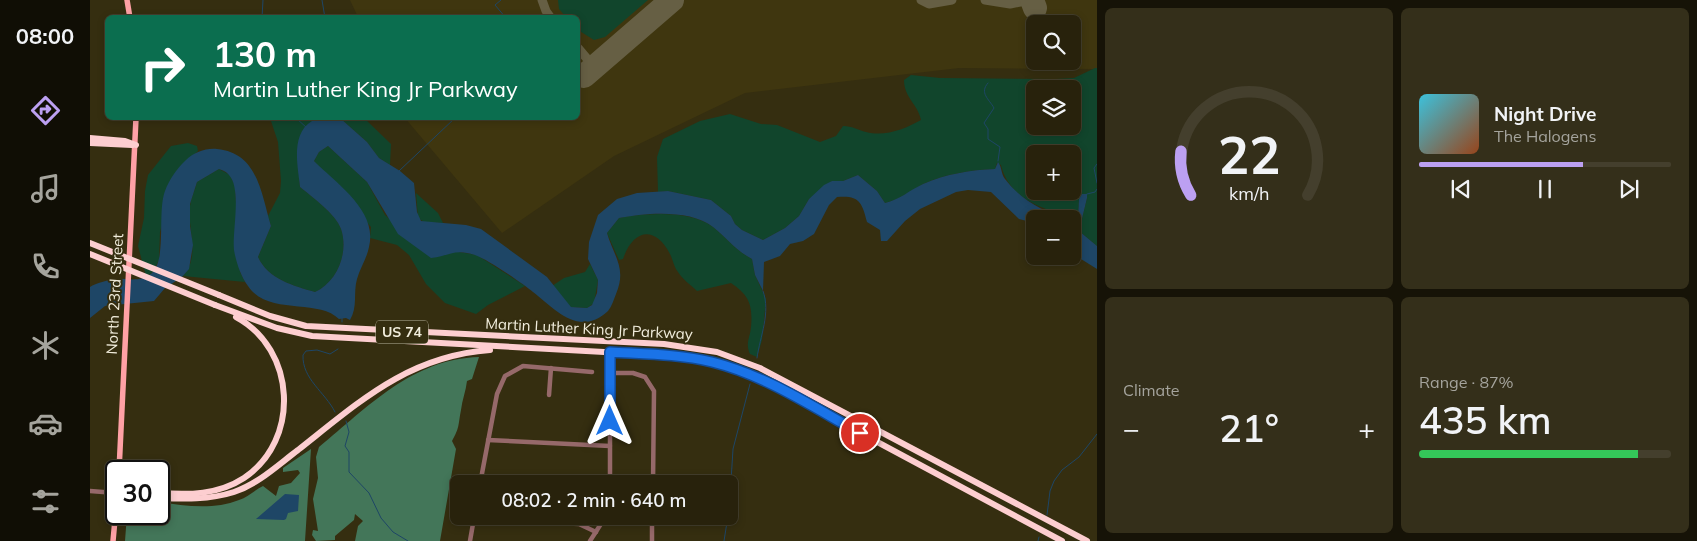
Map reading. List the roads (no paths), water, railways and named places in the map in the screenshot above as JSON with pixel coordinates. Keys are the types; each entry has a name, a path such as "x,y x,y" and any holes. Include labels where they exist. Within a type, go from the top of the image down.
{"highway":[{"path":"90,138 125,141 136,144"},
{"path":"90,143 136,144"},
{"name":"Martin Luther King Jr Parkway","path":"90,243 270,316 306,326 664,344 726,355 745,361 791,383 1087,541"},
{"name":"Martin Luther King Jr Parkway","path":"90,254 276,328 312,336 610,352 700,359 749,374 1062,541"},
{"path":"170,493 208,492 243,478 266,457 281,427 285,396 282,378 274,356 256,331 216,305"},
{"path":"170,498 210,498 235,492 261,478 373,391 402,373 452,355 515,348"}],"main road":[{"path":"127,0 130,15"},
{"name":"North 23rd Street","path":"120,460 136,120"},
{"path":"114,541 115,525"}],"street":[{"path":"610,352 610,475"},
{"path":"482,475 498,389 505,376 523,366 592,372"},
{"path":"550,395 551,368"},
{"path":"610,373 633,373 646,377 652,384 655,414 653,475"},
{"path":"488,440 610,446"},
{"path":"90,491 105,492"},
{"path":"470,541 473,525"},
{"path":"581,525 596,532"},
{"path":"590,541 600,525"},
{"path":"652,525 652,541"}],"water":[{"path":"314,120 342,120 367,142 379,158 400,171 414,183 417,212 421,221 466,225 481,229 547,277 571,307 587,308 592,305 597,293 598,280 588,259 589,242 598,215 617,199 637,193 668,191 711,200 731,216 735,224 742,230 763,240 785,228 799,216 809,199 824,185 832,181 843,181 858,175 877,191 885,203 923,184 949,175 995,169 998,162 1004,177 1012,187 1026,200 1044,210 1026,210 1026,221 1019,219 991,192 968,190 956,192 920,209 905,221 887,241 881,241 880,230 867,222 858,201 850,197 837,197 829,205 814,234 803,241 790,244 780,256 764,262 763,291 755,275 752,259 703,221 692,217 668,214 619,218 607,233 620,270 619,285 608,311 597,319 587,322 577,321 559,313 521,283 480,257 462,252 431,258 398,234 367,182 328,146 319,152 314,161 354,199 362,210 370,234 368,251 357,279 355,305 350,320 346,318 339,319 319,309 268,301 257,295 248,286 239,269 234,250 235,190 228,174 219,169 197,182 190,204 190,226 193,245 189,269 182,277 165,288 154,301 105,306 90,318 90,287 112,279 143,278 152,273 157,266 161,246 162,211 165,191 176,170 186,160 208,149 231,152 249,166 256,177 271,226 258,257 262,265 275,276 290,284 315,292 323,287 335,274 339,266 342,257 343,238 341,229 334,218 300,187 297,151 298,142 305,127"},
{"path":"1087,194 1081,223 1081,210 1078,210 1081,196"},
{"path":"1081,233 1097,246 1097,269 1081,259"},
{"path":"285,494 299,495 298,511 288,513 284,520 256,519"}],"waterway":[{"path":"262,15 263,0"},
{"path":"322,0 324,15"},
{"path":"501,0 495,5 503,15"},
{"path":"988,83 984,90 994,108 984,123 988,129 988,139 1000,147 998,161"},
{"path":"298,120 307,128"},
{"path":"399,171 453,120"},
{"path":"1097,164 1094,168 1097,183"},
{"path":"1087,194 1095,192 1097,189"},
{"path":"757,358 766,308 763,291"},
{"path":"342,317 342,322"},
{"path":"335,412 306,371 303,355 306,351 317,350 330,354 338,349"},
{"path":"731,475 733,449 750,384"},
{"path":"346,421 349,432 345,446 349,452 349,472 369,493 381,518 393,532 408,541"},
{"path":"1047,515 1050,491 1054,481 1062,470 1079,457 1097,434"},
{"path":"724,541 727,525"},
{"path":"1038,541 1039,537"}]}
